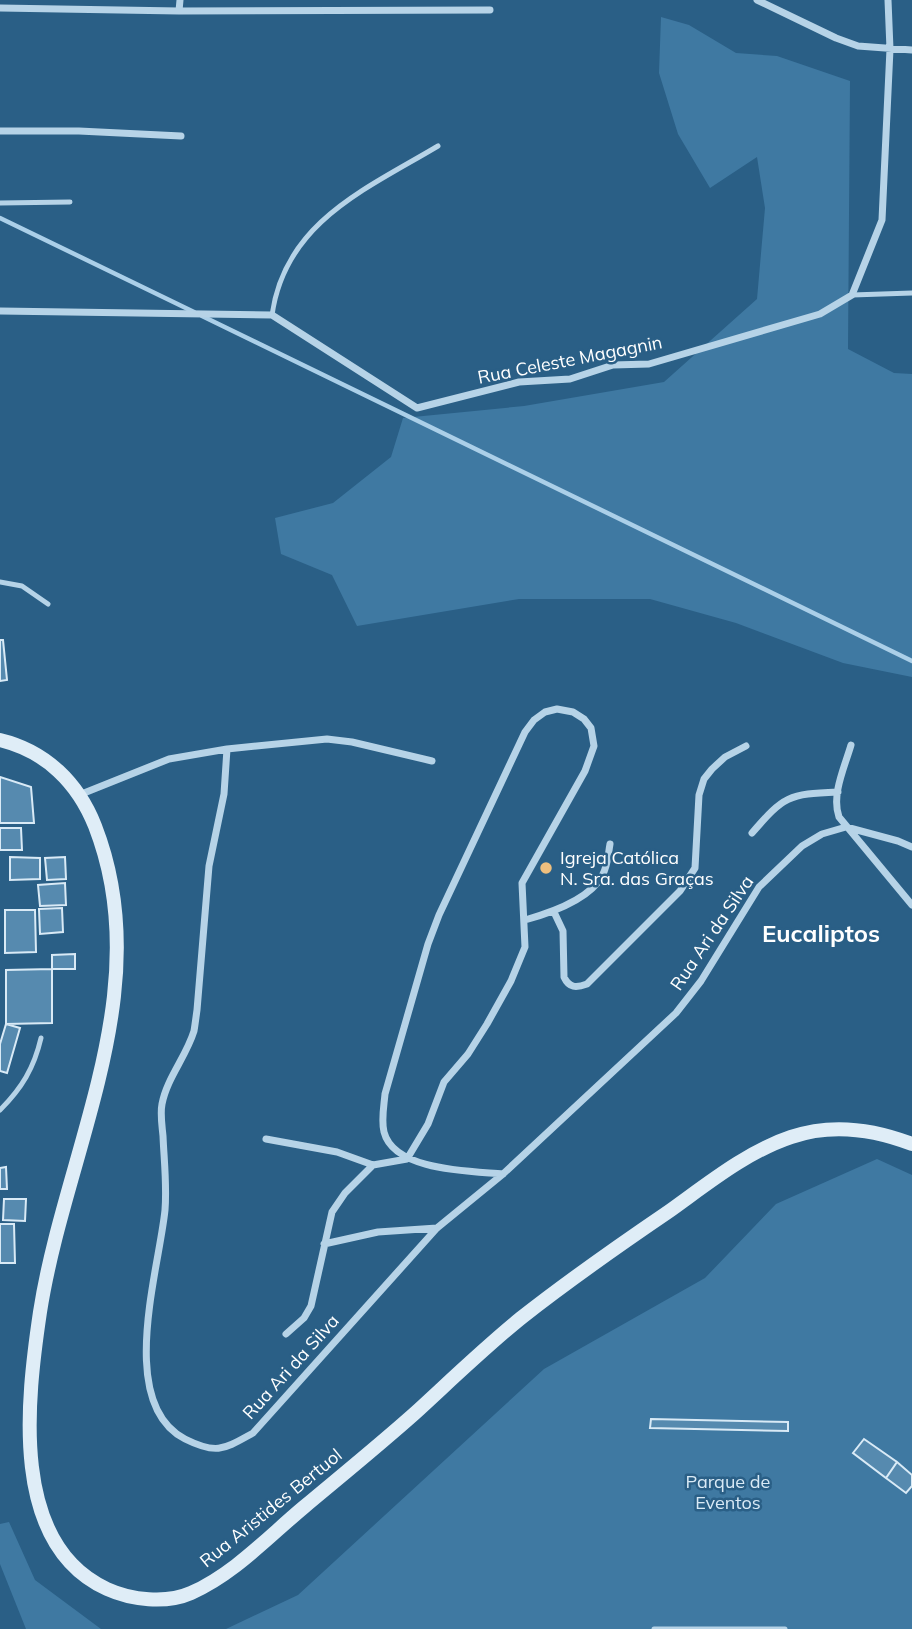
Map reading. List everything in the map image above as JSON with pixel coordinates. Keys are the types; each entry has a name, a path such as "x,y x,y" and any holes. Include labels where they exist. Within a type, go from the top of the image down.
{"main road":[{"name":"Rua Aristides Bertuol","path":"0,740 32,751 50,762 79,795 98,834 111,876 117,918 118,961 104,1056 41,1307 32,1373 32,1476 41,1516 56,1545 73,1567 99,1585 122,1596 154,1599 185,1597 222,1577 399,1427 519,1320 633,1236 766,1147 792,1136 822,1130 850,1129 883,1133 912,1144"}],"street":[{"path":"179,11 180,0"},
{"path":"757,0 858,46 912,50"},
{"path":"852,295 882,220 890,49 888,0"},
{"path":"0,8 179,11 490,10"},
{"path":"0,131 79,131 181,136"},
{"name":"Rua Celeste Magagnin","path":"272,315 417,408 519,382 570,379 613,365 649,364 820,314 852,295"},
{"path":"0,311 272,315"},
{"path":"266,1139 337,1152 373,1165 407,1159 428,1124 444,1082 468,1054 510,981 525,947 522,883 585,771 594,747 591,728 584,719 573,712 557,709 545,712 534,720 525,732 435,925 385,1094 384,1134 392,1149 407,1159 441,1167 503,1174"},
{"path":"79,795 169,760 227,749 327,739 432,761"},
{"path":"851,745 836,810 846,827 912,905"},
{"path":"554,912 563,931 564,977 573,987 580,987 587,984 680,891 695,868 699,795 704,779 725,757 746,746"},
{"name":"Rua Ari da Silva","path":"227,749 224,794 209,866 193,1033 165,1091 161,1109 165,1198 147,1327 146,1353 146,1366 156,1410 179,1435 205,1449 227,1447 253,1433 437,1228 503,1174 676,1013 701,981 759,887 802,846 822,834 846,827"},
{"path":"752,834 769,813 786,799 807,793 838,792"},
{"path":"846,827 912,847"},
{"path":"525,920 554,912 601,879 610,844"},
{"path":"286,1334 304,1318 311,1306 332,1212 345,1193 373,1165"},
{"path":"324,1244 378,1232 437,1228"}],"lane":[{"path":"272,315 275,294 295,252 320,221 438,146"},
{"path":"0,204 70,202"},
{"name":"Rua Celeste Magagnin","path":"852,295 912,293"},
{"path":"0,582 22,586 48,604"},
{"path":"0,1110 24,1084 35,1063 41,1038"},
{"path":"654,1629 785,1629"}],"green space":[{"path":"661,17 689,25 736,53 777,56 850,81 848,349 894,373 912,374 912,677 843,663 736,623 650,599 519,599 357,626 332,575 281,554 275,518 333,503 391,457 403,418 524,406 664,382 757,299 765,208 757,157 710,188 678,134 659,73"},
{"name":"Parque de Eventos","path":"877,1159 912,1175 912,1629 226,1629 298,1595 544,1369 705,1278 776,1204"},
{"path":"9,1522 35,1580 101,1629 26,1629 0,1564 0,1524"}],"building":[{"path":"0,640 3,640 7,680 0,681"},
{"path":"0,777 31,787 34,823 0,823"},
{"path":"0,828 21,828 22,850 0,850"},
{"path":"10,857 40,858 40,879 10,880"},
{"path":"65,857 66,879 47,880 45,858"},
{"path":"65,883 66,905 40,906 38,885"},
{"path":"62,908 63,932 40,934 39,909"},
{"path":"5,910 35,910 36,952 5,953"},
{"path":"75,954 75,969 52,969 52,955"},
{"path":"52,969 52,1023 6,1024 6,970"},
{"path":"6,1024 20,1028 7,1073 0,1071 0,1044"},
{"path":"6,1167 7,1189 0,1189 0,1168"},
{"path":"4,1199 26,1199 25,1221 3,1220"},
{"path":"0,1224 14,1224 15,1263 0,1263"},
{"path":"651,1419 788,1422 788,1431 650,1428"},
{"path":"864,1439 897,1462 886,1478 853,1453"},
{"path":"897,1462 912,1475 912,1486 906,1493 886,1478"}],"waterway":[{"path":"0,218 194,312"},
{"path":"202,316 912,661"}],"place":[{"name":"Igreja Católica N. Sra. das Graças","path":"546,868"}],"district":[{"name":"Eucaliptos","path":"821,934"}]}
